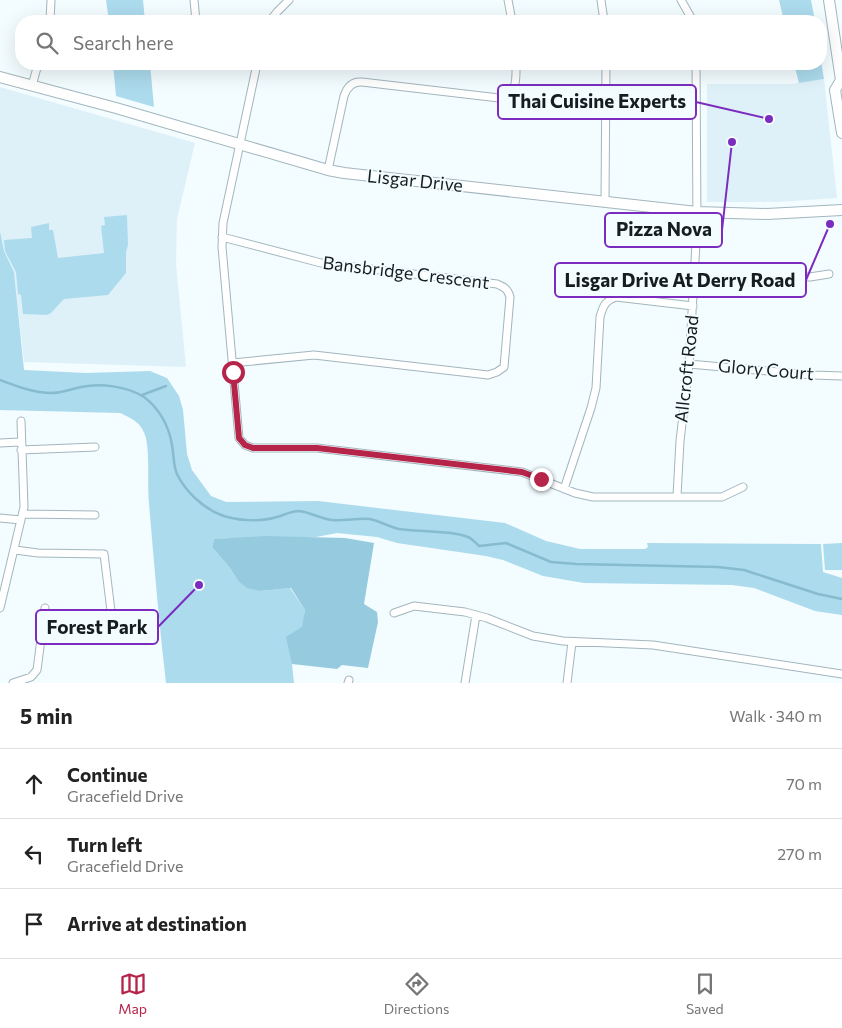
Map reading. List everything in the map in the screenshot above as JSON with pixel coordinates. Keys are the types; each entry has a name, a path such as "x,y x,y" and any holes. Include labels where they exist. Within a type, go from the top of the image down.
{"street":[{"path":"50,15 51,0"},
{"path":"194,0 195,15"},
{"path":"275,15 289,0"},
{"path":"508,0 511,15"},
{"path":"601,0 603,15"},
{"path":"681,0 690,15"},
{"path":"829,0 841,81 835,90 842,133"},
{"path":"32,86 36,70"},
{"path":"256,70 223,223 222,237 222,266 239,438 248,446 261,448 317,448 522,472 564,490 593,497 722,497 743,488"},
{"path":"328,170 344,96 351,84 362,82 499,98 506,97 516,86 516,70"},
{"path":"605,202 606,70"},
{"name":"Allcroft Road","path":"677,496 680,435 689,364 695,270 697,212 696,70"},
{"name":"Lisgar Drive","path":"0,77 328,170 697,212 767,214 842,210"},
{"name":"Bansbridge Crescent","path":"222,237 321,263 497,284 504,287 509,292 510,297 504,367 488,375 314,355 232,363"},
{"path":"695,270 810,276 829,274"},
{"path":"564,490 596,388 600,317 603,306 608,300 616,297 693,306"},
{"name":"Glory Court","path":"689,364 842,376"},
{"path":"0,605 22,517 21,421"},
{"path":"0,443 20,442"},
{"path":"21,450 95,447"},
{"path":"0,518 95,515"},
{"path":"15,550 38,554 104,554 112,619"},
{"path":"394,612 414,606 476,615 533,636 572,642 653,645 842,674"},
{"path":"13,683 31,677 37,670 45,608"},
{"path":"465,683 476,615"},
{"path":"567,683 572,642"}],"shaded area":[{"path":"106,0 143,0 144,15 108,15"},
{"path":"779,0 811,0 814,15 783,15"},
{"path":"114,70 151,70 154,107 116,96"},
{"path":"796,70 822,70 824,79 799,83"},
{"path":"824,79 837,198 778,202 707,202 707,84 792,84"},
{"path":"0,87 195,143 177,219 176,264 186,367 24,362 14,272 4,251 0,231"},
{"path":"127,215 128,245 126,273 108,295 64,299 47,315 23,314 21,295 18,294 16,272 5,251 4,240 32,238 31,227 49,223 49,230 53,230 58,258 104,253 101,226 105,225 104,217"},
{"path":"0,231 4,251 14,272 24,370 86,373 150,371 167,378 179,396 183,410 187,454 192,470 211,496 226,502 318,501 505,523 546,541 580,549 645,549 648,547 647,543 821,544 823,572 842,578 842,615 815,611 754,588 732,585 584,583 543,576 503,560 486,556 397,543 377,537 337,533 316,537 214,539 212,547 230,568 238,581 260,591 290,588 305,610 303,627 292,664 294,683 166,683 149,503 146,438 136,422 120,413 0,410"},
{"path":"265,536 345,538 374,543 364,604 377,612 378,622 368,668 342,665 337,669 292,664 286,637 302,627 305,610 291,588 260,591 247,588 238,581 230,568 212,547 214,539"},
{"path":"842,543 842,570 825,570 823,544"}],"waterway":[{"path":"0,380 25,389 45,393 88,386 105,386 130,390 144,397 159,412 166,424 171,438 176,471 185,487 195,498 214,512 234,519 263,520 299,511 332,520 370,519 399,529 463,535 479,546 506,543 551,562 718,567 744,570 818,594 842,599"},
{"path":"142,395 166,386"}],"place":[{"name":"Thai Cuisine Experts","path":"769,119"},
{"name":"Pizza Nova","path":"732,142"},
{"name":"Lisgar Drive At Derry Road","path":"830,224"},
{"name":"Forest Park","path":"199,585"}],"route":[{"path":"233,372 239,438 245,445 253,448 317,448 522,472 541,479"}]}
